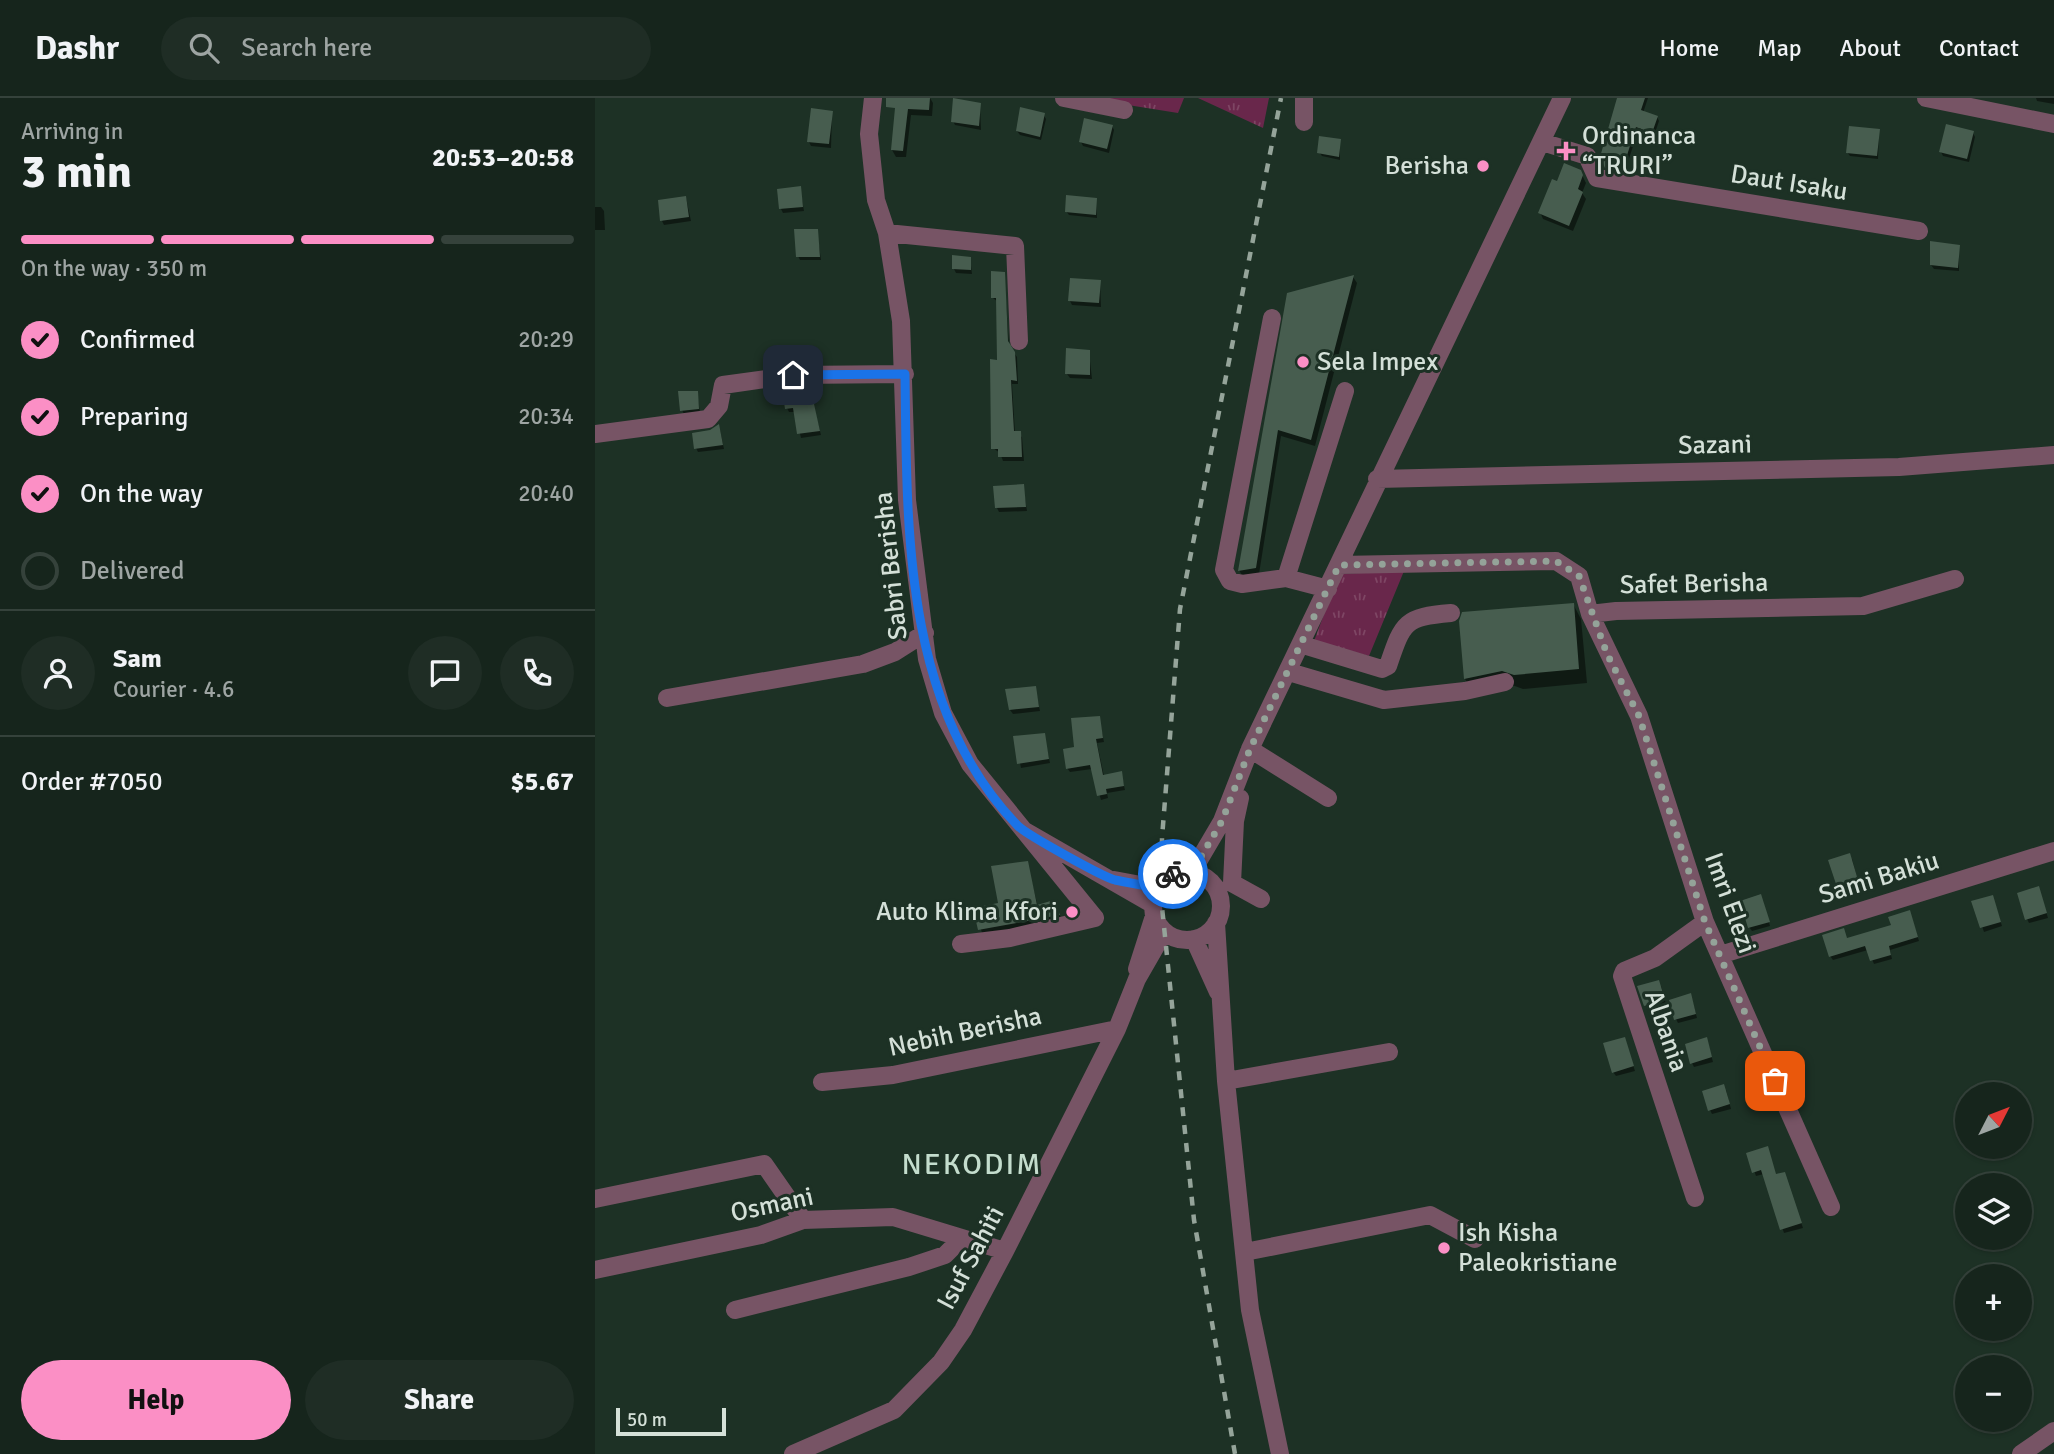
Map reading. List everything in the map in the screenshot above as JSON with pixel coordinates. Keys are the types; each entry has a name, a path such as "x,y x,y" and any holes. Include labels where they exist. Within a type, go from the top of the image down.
{"street":[{"name":"Sabri Berisha","path":"873,98 869,134 876,200 887,233 901,321 905,374 907,500 927,659 955,739 970,765 1095,918 1010,938 961,944"},
{"path":"1064,98 1124,110"},
{"path":"1304,98 1304,122"},
{"path":"1192,872 1222,821 1377,479 1562,98"},
{"path":"1926,98 2054,124"},
{"name":"Daut Isaku","path":"1542,142 1587,156 1597,178 1919,230"},
{"path":"887,233 1015,246 1019,341"},
{"path":"1272,318 1224,570 1230,581 1242,584 1286,578 1328,589"},
{"path":"595,434 708,419 719,406 723,385 793,375 905,374"},
{"path":"1286,578 1345,391"},
{"name":"Sazani","path":"1377,479 1899,467 2054,455"},
{"name":"Safet Berisha","path":"1339,565 1556,561 1579,576 1590,614 1616,611 1863,606 1955,579"},
{"path":"1303,645 1382,669 1388,666 1392,651 1407,624 1418,616 1451,613"},
{"name":"Imri Elezi","path":"1590,614 1639,716 1705,922 1831,1207"},
{"path":"667,698 863,664 895,652 925,633"},
{"path":"1289,672 1384,700 1465,691 1505,682"},
{"path":"1253,750 1328,798"},
{"path":"1253,750 1235,821 1216,923 1226,1081 1250,1310 1280,1454"},
{"path":"1222,821 1224,885"},
{"name":"Sabri Berisha","path":"1019,828 1154,903"},
{"name":"Sami Bakiu","path":"1720,955 2054,851"},
{"path":"1216,923 1194,939 1184,940 1164,932 1154,903 1172,875 1192,872 1261,899"},
{"name":"Isuf Sahiti","path":"1137,979 1138,959 1154,903"},
{"name":"Albania","path":"1695,1198 1622,976 1624,971 1655,958 1705,922"},
{"name":"Isuf Sahiti","path":"793,1454 880,1416 911,1395 941,1362 963,1330 1005,1251 1117,1029 1137,979 1164,932"},
{"path":"1194,939 1220,995"},
{"name":"Nebih Berisha","path":"822,1082 893,1075 1117,1029"},
{"path":"1226,1081 1389,1052"},
{"path":"595,1199 764,1164 803,1220"},
{"path":"1245,1252 1430,1215 1475,1239"},
{"name":"Osmani","path":"595,1270 761,1235 803,1220 893,1217 960,1240 1005,1251"},
{"path":"734,1310 909,1267 946,1255 960,1240"},
{"path":"2021,1454 2054,1431"}],"green space":[{"path":"1084,98 1184,98 1178,113"},
{"path":"1198,98 1269,98 1263,128"},
{"path":"1404,571 1369,656 1314,641 1339,574"}],"building":[{"path":"886,98 930,98 929,110 908,109 903,151 891,150 895,108 886,107"},
{"path":"953,98 981,103 979,126 951,122"},
{"path":"1617,98 1645,98 1641,110 1658,116 1652,133 1636,127 1622,171 1605,168 1600,157"},
{"path":"1020,107 1045,113 1040,137 1016,131"},
{"path":"811,108 833,111 829,144 807,142"},
{"path":"1084,118 1113,125 1107,149 1079,142"},
{"path":"1946,124 1974,131 1967,159 1939,152"},
{"path":"1849,126 1880,129 1877,156 1846,153"},
{"path":"1319,136 1341,139 1339,157 1317,153"},
{"path":"1564,163 1581,170 1583,175 1578,189 1583,192 1569,226 1538,213 1552,179 1557,181"},
{"path":"801,186 803,207 779,209 777,189"},
{"path":"1066,195 1097,198 1096,215 1065,212"},
{"path":"686,196 689,217 660,221 658,200"},
{"path":"794,229 818,229 820,257 796,257"},
{"path":"1930,241 1960,245 1958,268 1930,265"},
{"path":"952,255 971,257 971,270 952,269"},
{"path":"991,271 1005,272 1008,341 1015,352 1017,381 1011,380 1014,431 1021,431 1022,457 998,457 998,449 991,449 990,359 997,360 996,298 991,298"},
{"name":"Sela Impex","path":"1354,275 1311,440 1278,430 1256,568 1238,571 1287,293"},
{"path":"1070,278 1101,280 1099,303 1068,301"},
{"path":"800,345 803,364 778,366 775,347"},
{"path":"1066,348 1090,350 1090,375 1065,374"},
{"path":"810,386 820,431 797,434 793,408 785,409 782,388"},
{"path":"678,391 698,391 699,409 680,411"},
{"path":"719,424 723,445 694,449 692,433 710,430"},
{"path":"1024,484 1026,507 995,508 993,486"},
{"path":"1574,603 1579,669 1514,675 1502,671 1464,679 1459,621 1462,612"},
{"path":"1036,686 1039,707 1009,710 1005,689"},
{"path":"1100,716 1103,738 1096,739 1103,775 1122,771 1124,786 1106,789 1107,794 1097,796 1090,765 1066,769 1063,749 1074,747 1071,718"},
{"path":"1045,733 1049,759 1017,764 1013,736"},
{"path":"1850,853 1858,880 1837,887 1828,860"},
{"path":"1028,861 1037,905 1054,900 1060,915 978,930 973,908 998,903 991,866"},
{"path":"2039,886 2047,913 2025,920 2017,893"},
{"path":"1761,894 1770,922 1748,928 1740,901"},
{"path":"1993,895 2001,922 1980,928 1971,901"},
{"path":"1910,910 1918,937 1889,946 1891,955 1870,961 1865,946 1829,957 1822,935 1844,928 1847,938 1891,925 1888,917"},
{"path":"1659,980 1665,1000 1644,1006 1637,986"},
{"path":"1691,993 1696,1014 1674,1020 1669,1000"},
{"path":"1625,1037 1634,1066 1612,1073 1603,1043"},
{"path":"1707,1037 1712,1057 1690,1064 1685,1044"},
{"path":"1724,1084 1730,1104 1708,1111 1702,1091"},
{"path":"1768,1146 1776,1174 1785,1172 1802,1223 1780,1230 1761,1170 1752,1173 1746,1153"}],"railway":[{"path":"1235,1454 1194,1220 1162,907 1162,838 1180,609 1281,98"}],"way so far":[{"path":"1173,874 1192,872 1222,821 1250,749 1339,565 1556,561 1579,576 1590,614 1607,654 1639,716 1705,922 1775,1081"}],"place":[{"name":"Ordinanca “TRURI”","path":"1566,151"},
{"name":"Berisha","path":"1483,166"},
{"name":"Sela Impex","path":"1303,362"},
{"name":"Auto Klima Kfori","path":"1072,912"},
{"name":"Ish Kisha Paleokristiane","path":"1444,1248"}],"district":[{"name":"NEKODIM","path":"972,1164"}],"route":[{"path":"793,375 905,374 907,500 927,659 943,713 970,765 1019,828 1114,880 1157,888 1173,874"}]}
